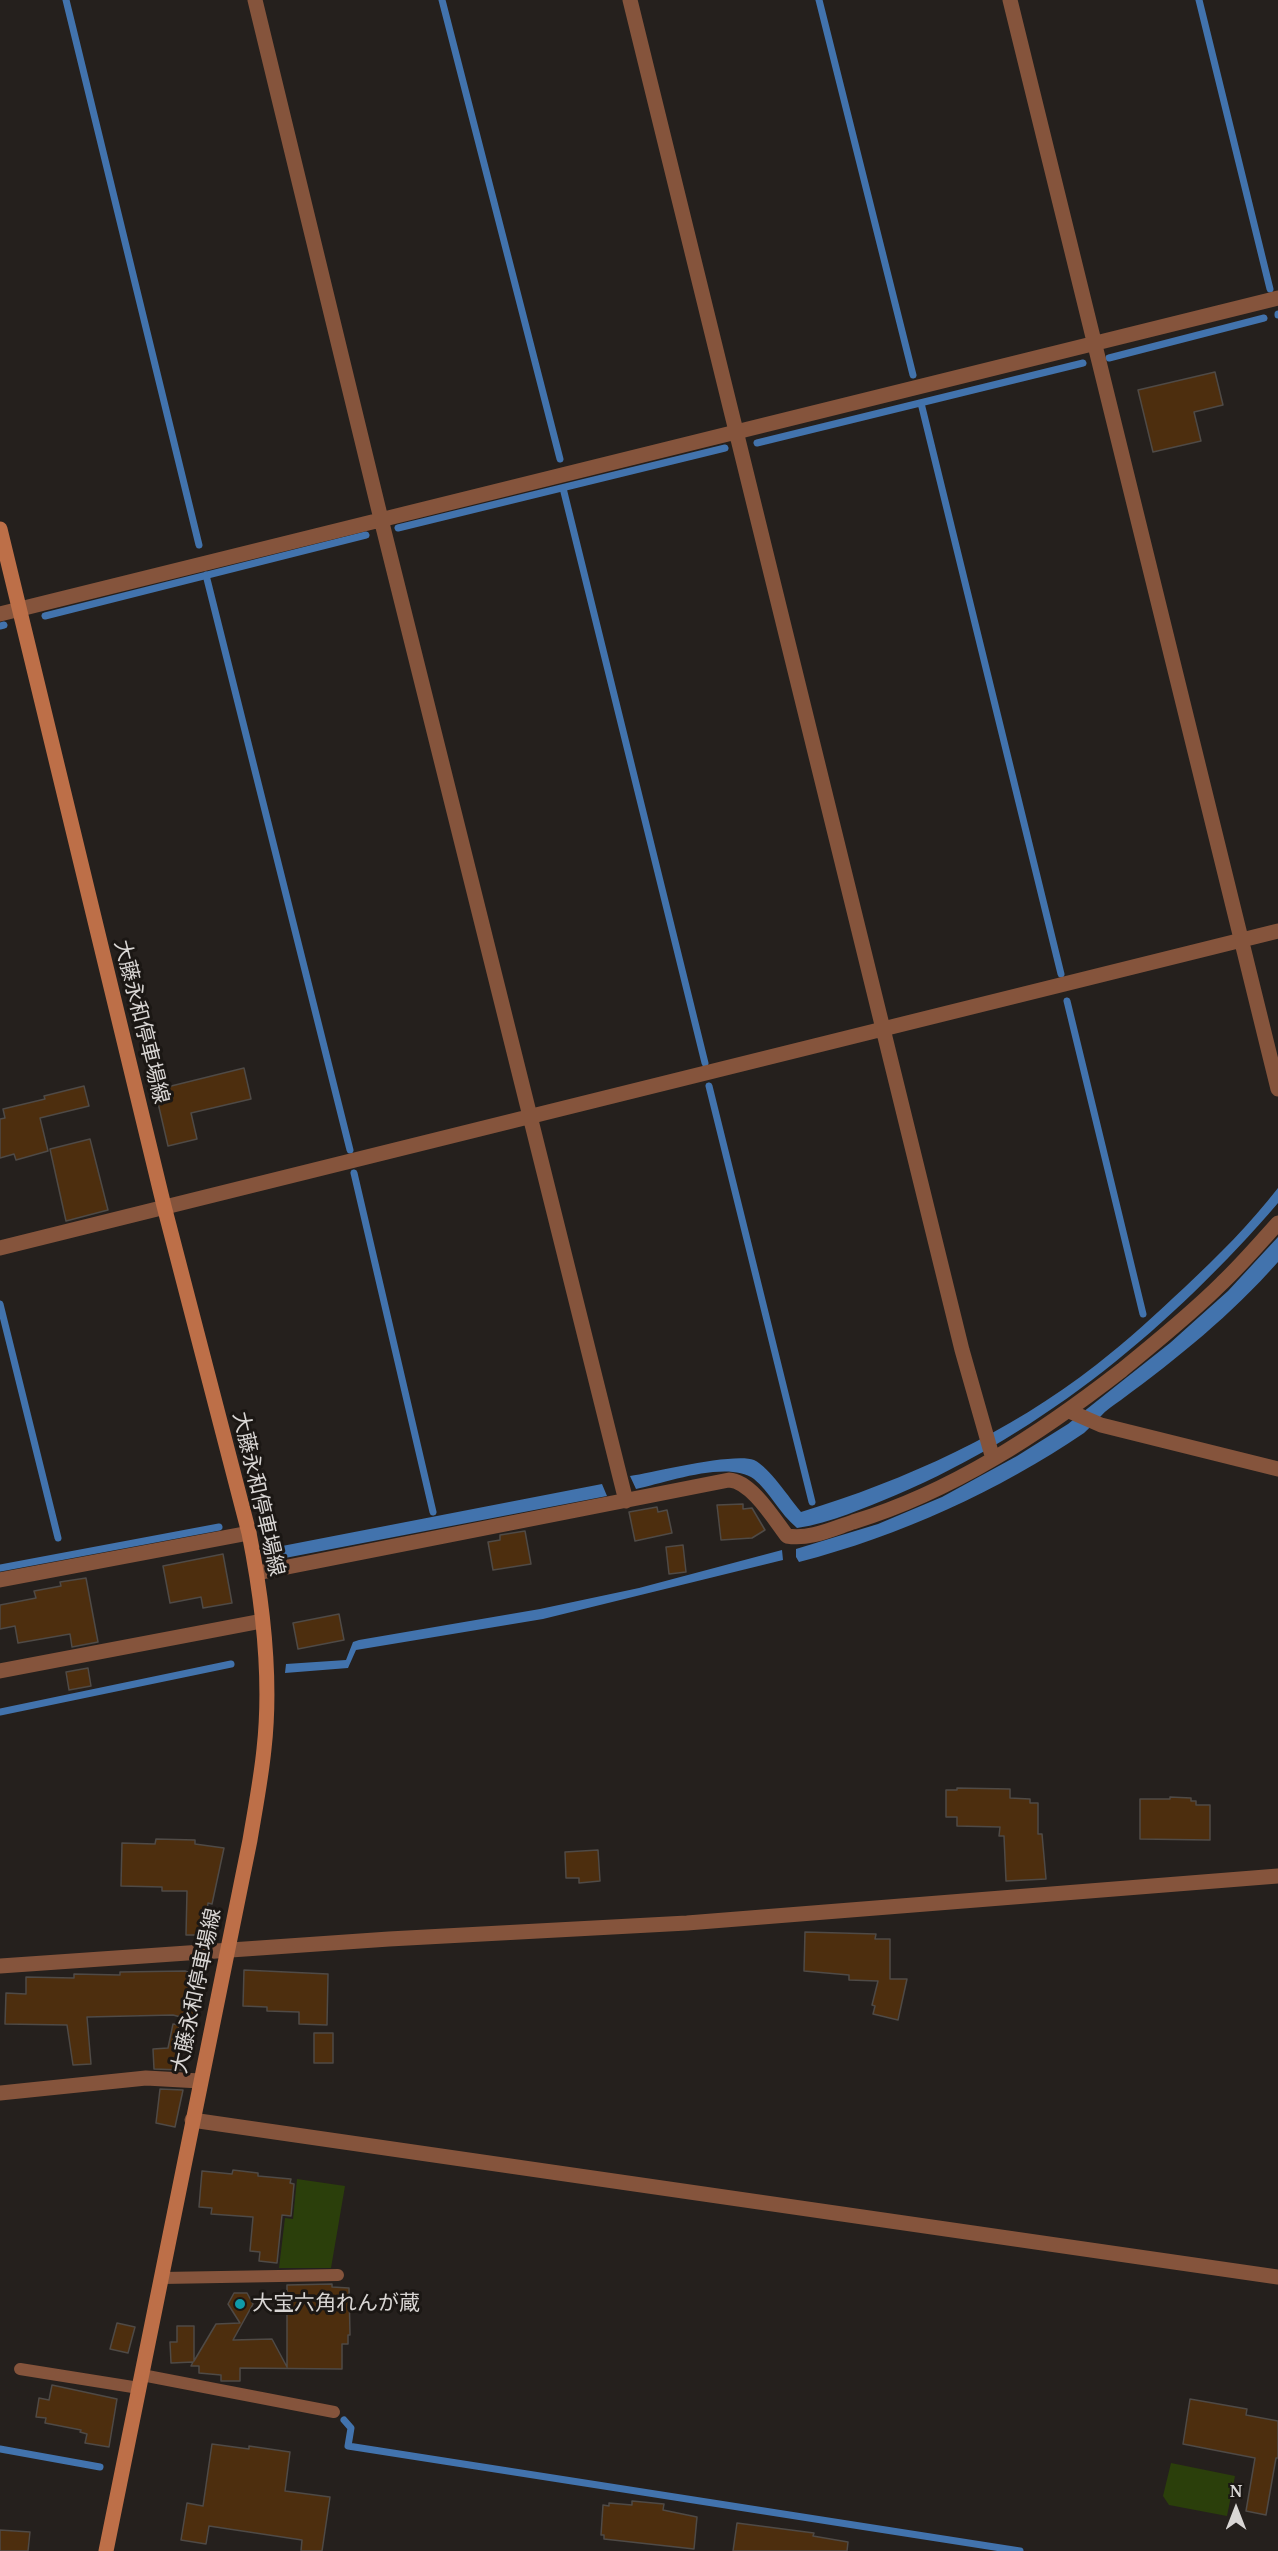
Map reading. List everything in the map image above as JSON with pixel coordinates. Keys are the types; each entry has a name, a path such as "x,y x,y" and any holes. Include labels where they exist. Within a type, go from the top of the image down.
{"main road":[{"name":"大藤永和停車場線","path":"0,529 164,1206 249,1533 257,1573 266,1685 264,1748 250,1840 106,2551"}],"street":[{"path":"255,0 381,519 626,1501"},
{"path":"630,0 962,1350 992,1455"},
{"path":"1010,0 1278,1089"},
{"path":"0,614 1278,298"},
{"path":"0,1248 1278,931"},
{"path":"257,1573 736,1480 746,1486 787,1536 801,1538 874,1516 938,1488 1069,1411 1171,1330 1222,1283 1278,1223"},
{"path":"1069,1411 1101,1425 1278,1468"},
{"path":"0,1580 249,1533"},
{"path":"0,1671 262,1621"},
{"path":"0,1966 687,1923 1278,1876"},
{"path":"0,2093 146,2078 200,2081"},
{"path":"192,2120 1278,2277"}],"lane":[{"path":"162,2278 338,2275"},
{"path":"21,2369 141,2381 334,2412"}],"green space":[{"path":"297,2179 345,2186 331,2268 279,2268 285,2218 293,2219"},
{"path":"1171,2463 1235,2476 1227,2516 1169,2505 1163,2496"}],"water":[{"path":"1278,1188 1278,1203 1238,1248 1195,1291 1104,1371 1055,1407 1004,1440 896,1495 835,1519 797,1528 754,1479 742,1474 713,1472 636,1489 630,1476 713,1460 744,1458 754,1460 773,1476 801,1512 918,1469 992,1433 1028,1412 1063,1390 1096,1365 1210,1264"},
{"path":"1278,1237 1278,1262 1242,1300 1163,1368 1107,1410 1084,1433 1017,1474 947,1510 874,1539 799,1562 796,1549 878,1524 942,1497 1017,1456 1068,1424 1170,1343 1228,1291"},
{"path":"602,1484 607,1496 285,1558 279,1553 277,1547"},
{"path":"782,1550 783,1560 543,1619 356,1650 348,1668 285,1673 286,1664 346,1660 353,1642 359,1640 540,1609 639,1588"}],"building":[{"path":"1215,372 1223,405 1194,412 1201,441 1153,452 1138,390"},
{"path":"244,1068 251,1099 191,1113 197,1139 168,1146 155,1090"},
{"path":"84,1086 89,1106 40,1118 48,1151 16,1160 14,1154 0,1158 0,1119 5,1118 3,1109 45,1099 44,1096"},
{"path":"90,1139 108,1210 66,1221 50,1149"},
{"path":"743,1504 743,1509 752,1508 765,1530 752,1538 721,1540 717,1505"},
{"path":"657,1507 658,1512 667,1510 672,1533 635,1541 629,1512"},
{"path":"525,1531 531,1564 493,1570 488,1542 500,1540 500,1535"},
{"path":"683,1545 686,1572 669,1574 666,1547"},
{"path":"223,1554 232,1603 203,1608 201,1597 170,1603 163,1566"},
{"path":"86,1578 98,1642 72,1647 70,1634 18,1643 15,1626 0,1629 0,1605 36,1598 34,1591 61,1586 60,1582"},
{"path":"339,1614 344,1640 298,1649 293,1623"},
{"path":"88,1668 91,1686 69,1690 66,1672"},
{"path":"957,1788 1010,1789 1010,1798 1030,1799 1030,1803 1038,1803 1038,1834 1042,1834 1046,1879 1006,1881 1004,1836 999,1836 1000,1827 957,1826 957,1817 946,1817 946,1790 957,1790"},
{"path":"1170,1797 1191,1798 1191,1801 1196,1801 1196,1805 1210,1805 1210,1840 1140,1839 1140,1799 1170,1799"},
{"path":"156,1839 195,1840 195,1844 224,1848 212,1904 208,1903 204,1935 186,1935 187,1891 162,1891 162,1887 121,1886 122,1843 155,1844"},
{"path":"598,1850 600,1881 579,1883 579,1878 566,1878 565,1852"},
{"path":"805,1932 876,1934 875,1939 890,1939 890,1979 907,1979 898,2020 873,2014 875,2006 872,2005 878,1981 849,1980 849,1975 804,1971"},
{"path":"244,1970 328,1974 327,2025 299,2024 299,2012 267,2011 267,2007 243,2006"},
{"path":"185,1971 205,1978 196,2021 173,2015 87,2017 91,2064 73,2065 67,2025 5,2024 6,1993 26,1994 26,1977 74,1978 74,1974 120,1975 120,1972"},
{"path":"173,2024 179,2025 182,2070 154,2069 153,2049 168,2048"},
{"path":"314,2033 333,2033 333,2063 314,2063"},
{"path":"160,2089 183,2090 175,2127 156,2123"},
{"path":"233,2170 258,2173 258,2176 291,2179 290,2183 294,2184 291,2216 282,2215 277,2263 259,2261 260,2252 250,2251 253,2217 211,2214 212,2208 199,2207 202,2171 232,2174"},
{"path":"332,2284 332,2287 349,2288 350,2335 348,2335 348,2344 342,2344 342,2369 240,2368 240,2381 221,2381 221,2375 199,2373 199,2366 191,2366 193,2362 171,2363 170,2342 177,2342 177,2326 194,2326 194,2361 216,2324 240,2323 228,2304 234,2293 247,2293 253,2304 233,2340 272,2339 287,2367 287,2285"},
{"path":"117,2323 135,2327 128,2353 110,2349"},
{"path":"52,2385 117,2399 109,2447 85,2443 87,2434 80,2432 81,2430 45,2423 46,2418 36,2417 39,2398 49,2400"},
{"path":"1190,2399 1247,2409 1246,2415 1278,2421 1278,2458 1276,2458 1266,2515 1246,2511 1255,2458 1183,2444"},
{"path":"212,2444 290,2452 285,2491 330,2497 322,2551 301,2551 302,2540 209,2526 206,2544 181,2540 187,2503 203,2506"},
{"path":"632,2501 664,2504 663,2510 697,2517 694,2549 604,2539 604,2535 601,2535 603,2505 609,2506 609,2503 632,2505"},
{"path":"737,2523 814,2533 813,2536 848,2542 847,2551 733,2551"},
{"path":"0,2530 30,2532 28,2551 0,2551"}],"waterway":[{"path":"66,0 199,545"},
{"path":"442,0 560,459"},
{"path":"819,0 913,375"},
{"path":"1199,0 1270,289"},
{"path":"1109,358 1264,318"},
{"path":"757,443 1083,363"},
{"path":"921,403 1061,974"},
{"path":"398,528 725,448"},
{"path":"563,488 705,1063"},
{"path":"45,616 366,535"},
{"path":"206,575 350,1150"},
{"path":"0,626 4,625"},
{"path":"1067,1001 1143,1314"},
{"path":"709,1086 812,1502"},
{"path":"354,1173 433,1512"},
{"path":"0,1304 58,1538"},
{"path":"0,1568 219,1527"},
{"path":"0,1712 231,1664"},
{"path":"344,2420 351,2428 348,2446 1020,2551"},
{"path":"0,2449 100,2467"}],"place":[{"name":"大宝六角れんが蔵","path":"240,2304"}]}
